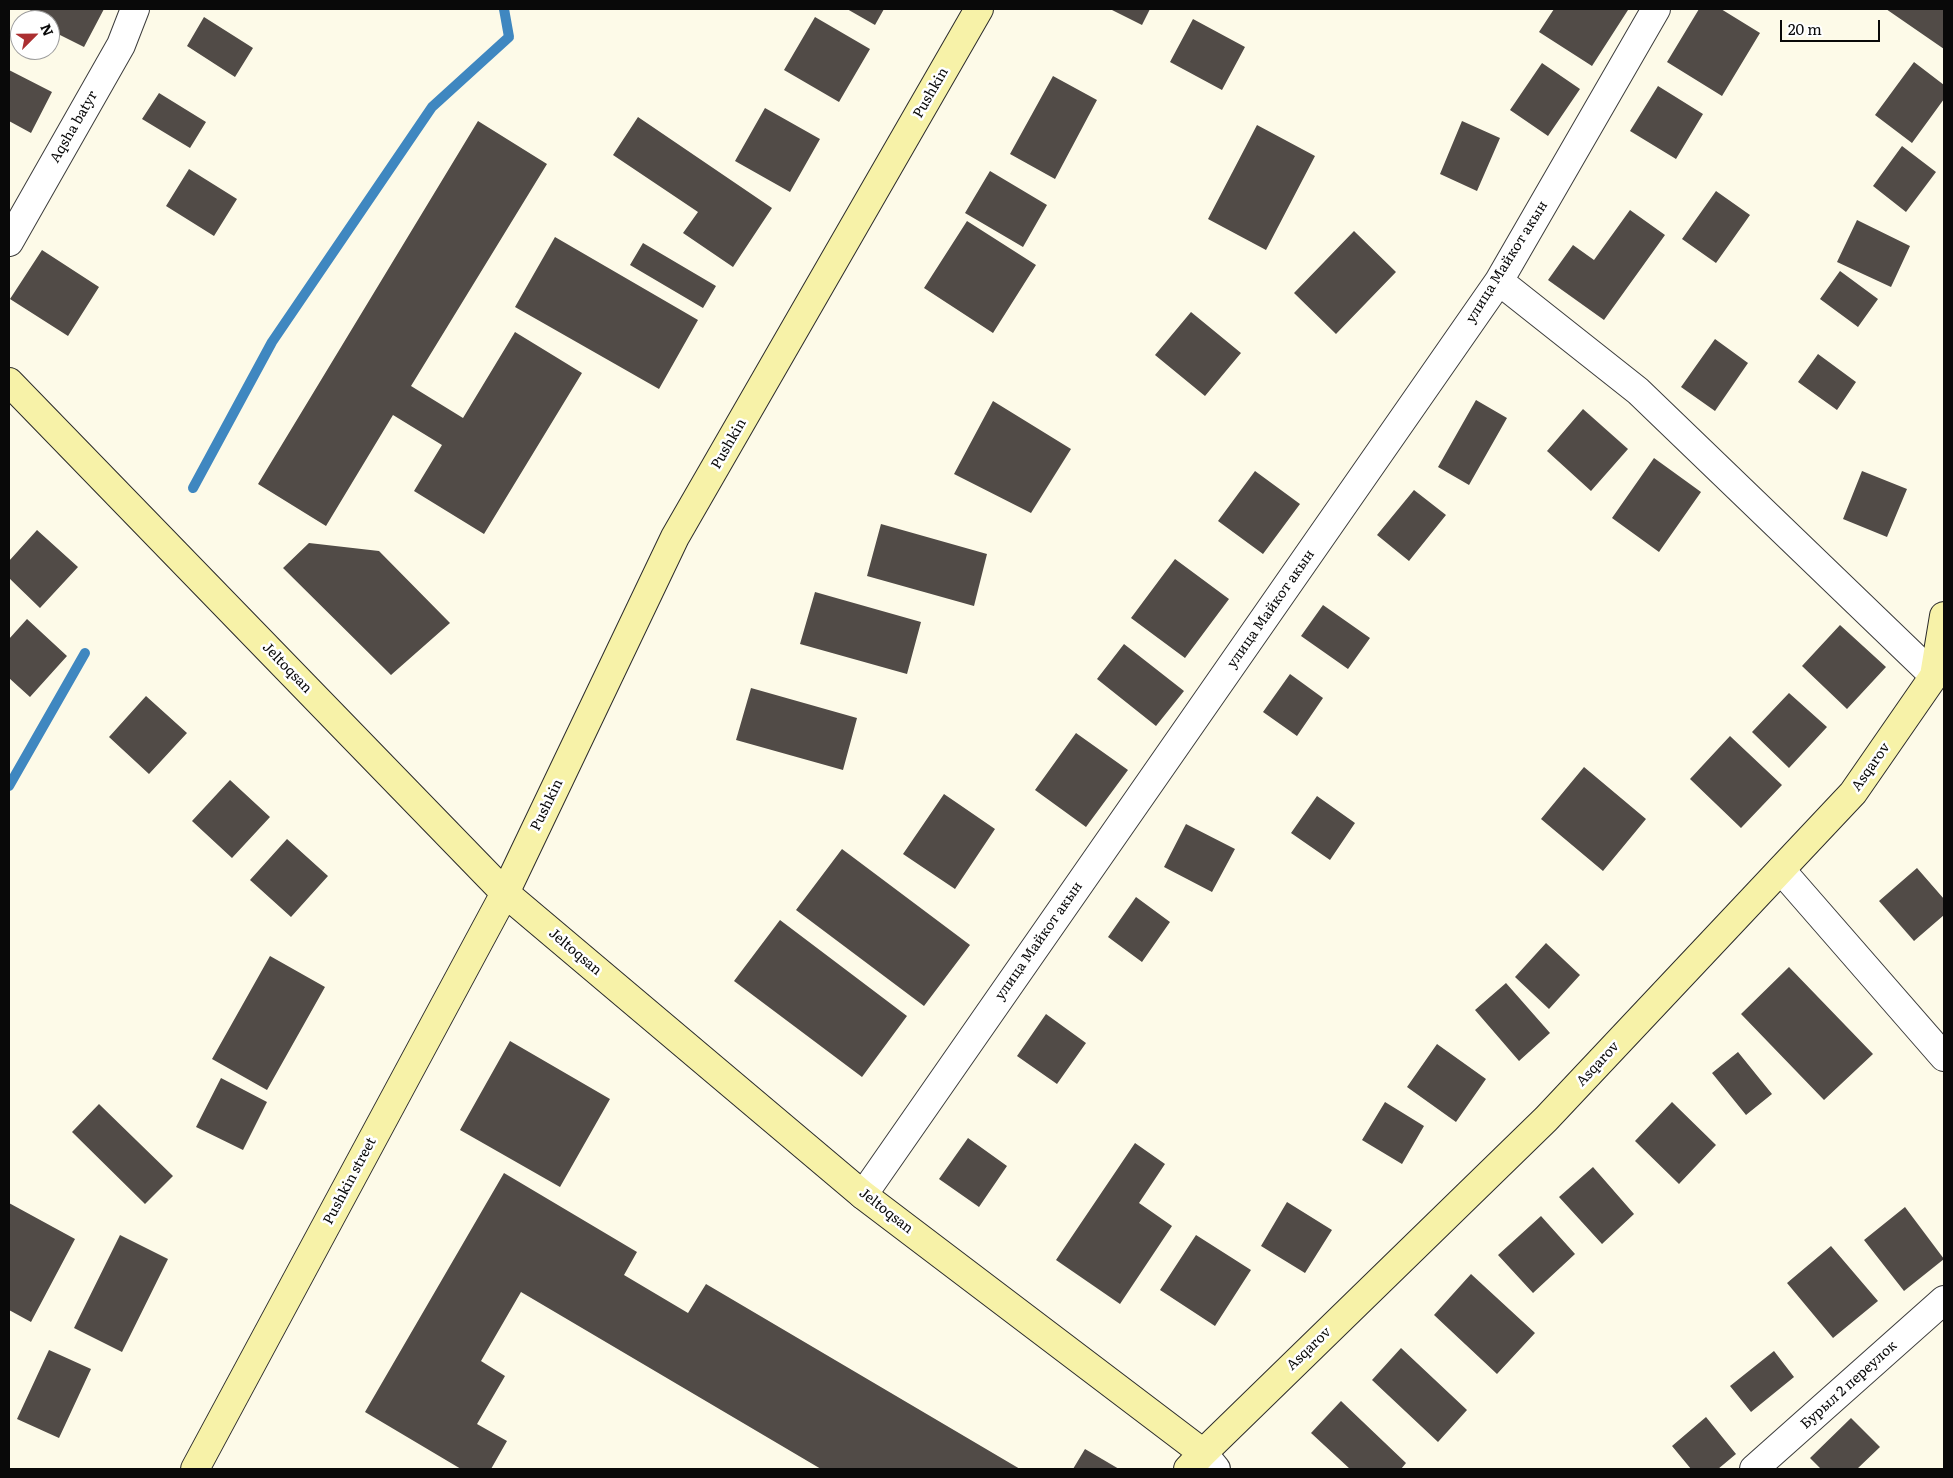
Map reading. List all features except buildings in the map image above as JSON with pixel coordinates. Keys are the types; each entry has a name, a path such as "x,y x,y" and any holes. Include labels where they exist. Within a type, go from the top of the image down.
{"street":[{"name":"Aqsha batyr","path":"9,242 121,45 135,9"},
{"name":"Pushkin","path":"505,893 676,537 979,9"},
{"name":"улица Майкот акын","path":"863,1195 1499,281 1656,9"},
{"path":"1499,281 1638,391 1934,676"},
{"name":"Jeltoqsan","path":"9,382 505,893 863,1195 1202,1464"},
{"name":"Asqarov","path":"1202,1464 1546,1119 1853,793 1934,676 1944,616"},
{"path":"1781,870 1944,1057"},
{"name":"Pushkin street","path":"195,1469 505,893"},
{"name":"Бурыл 2 переулок","path":"1754,1469 1944,1300"}],"waterway":[{"path":"193,488 272,342 432,107 509,37 504,9"},
{"path":"9,786 85,653"}]}
